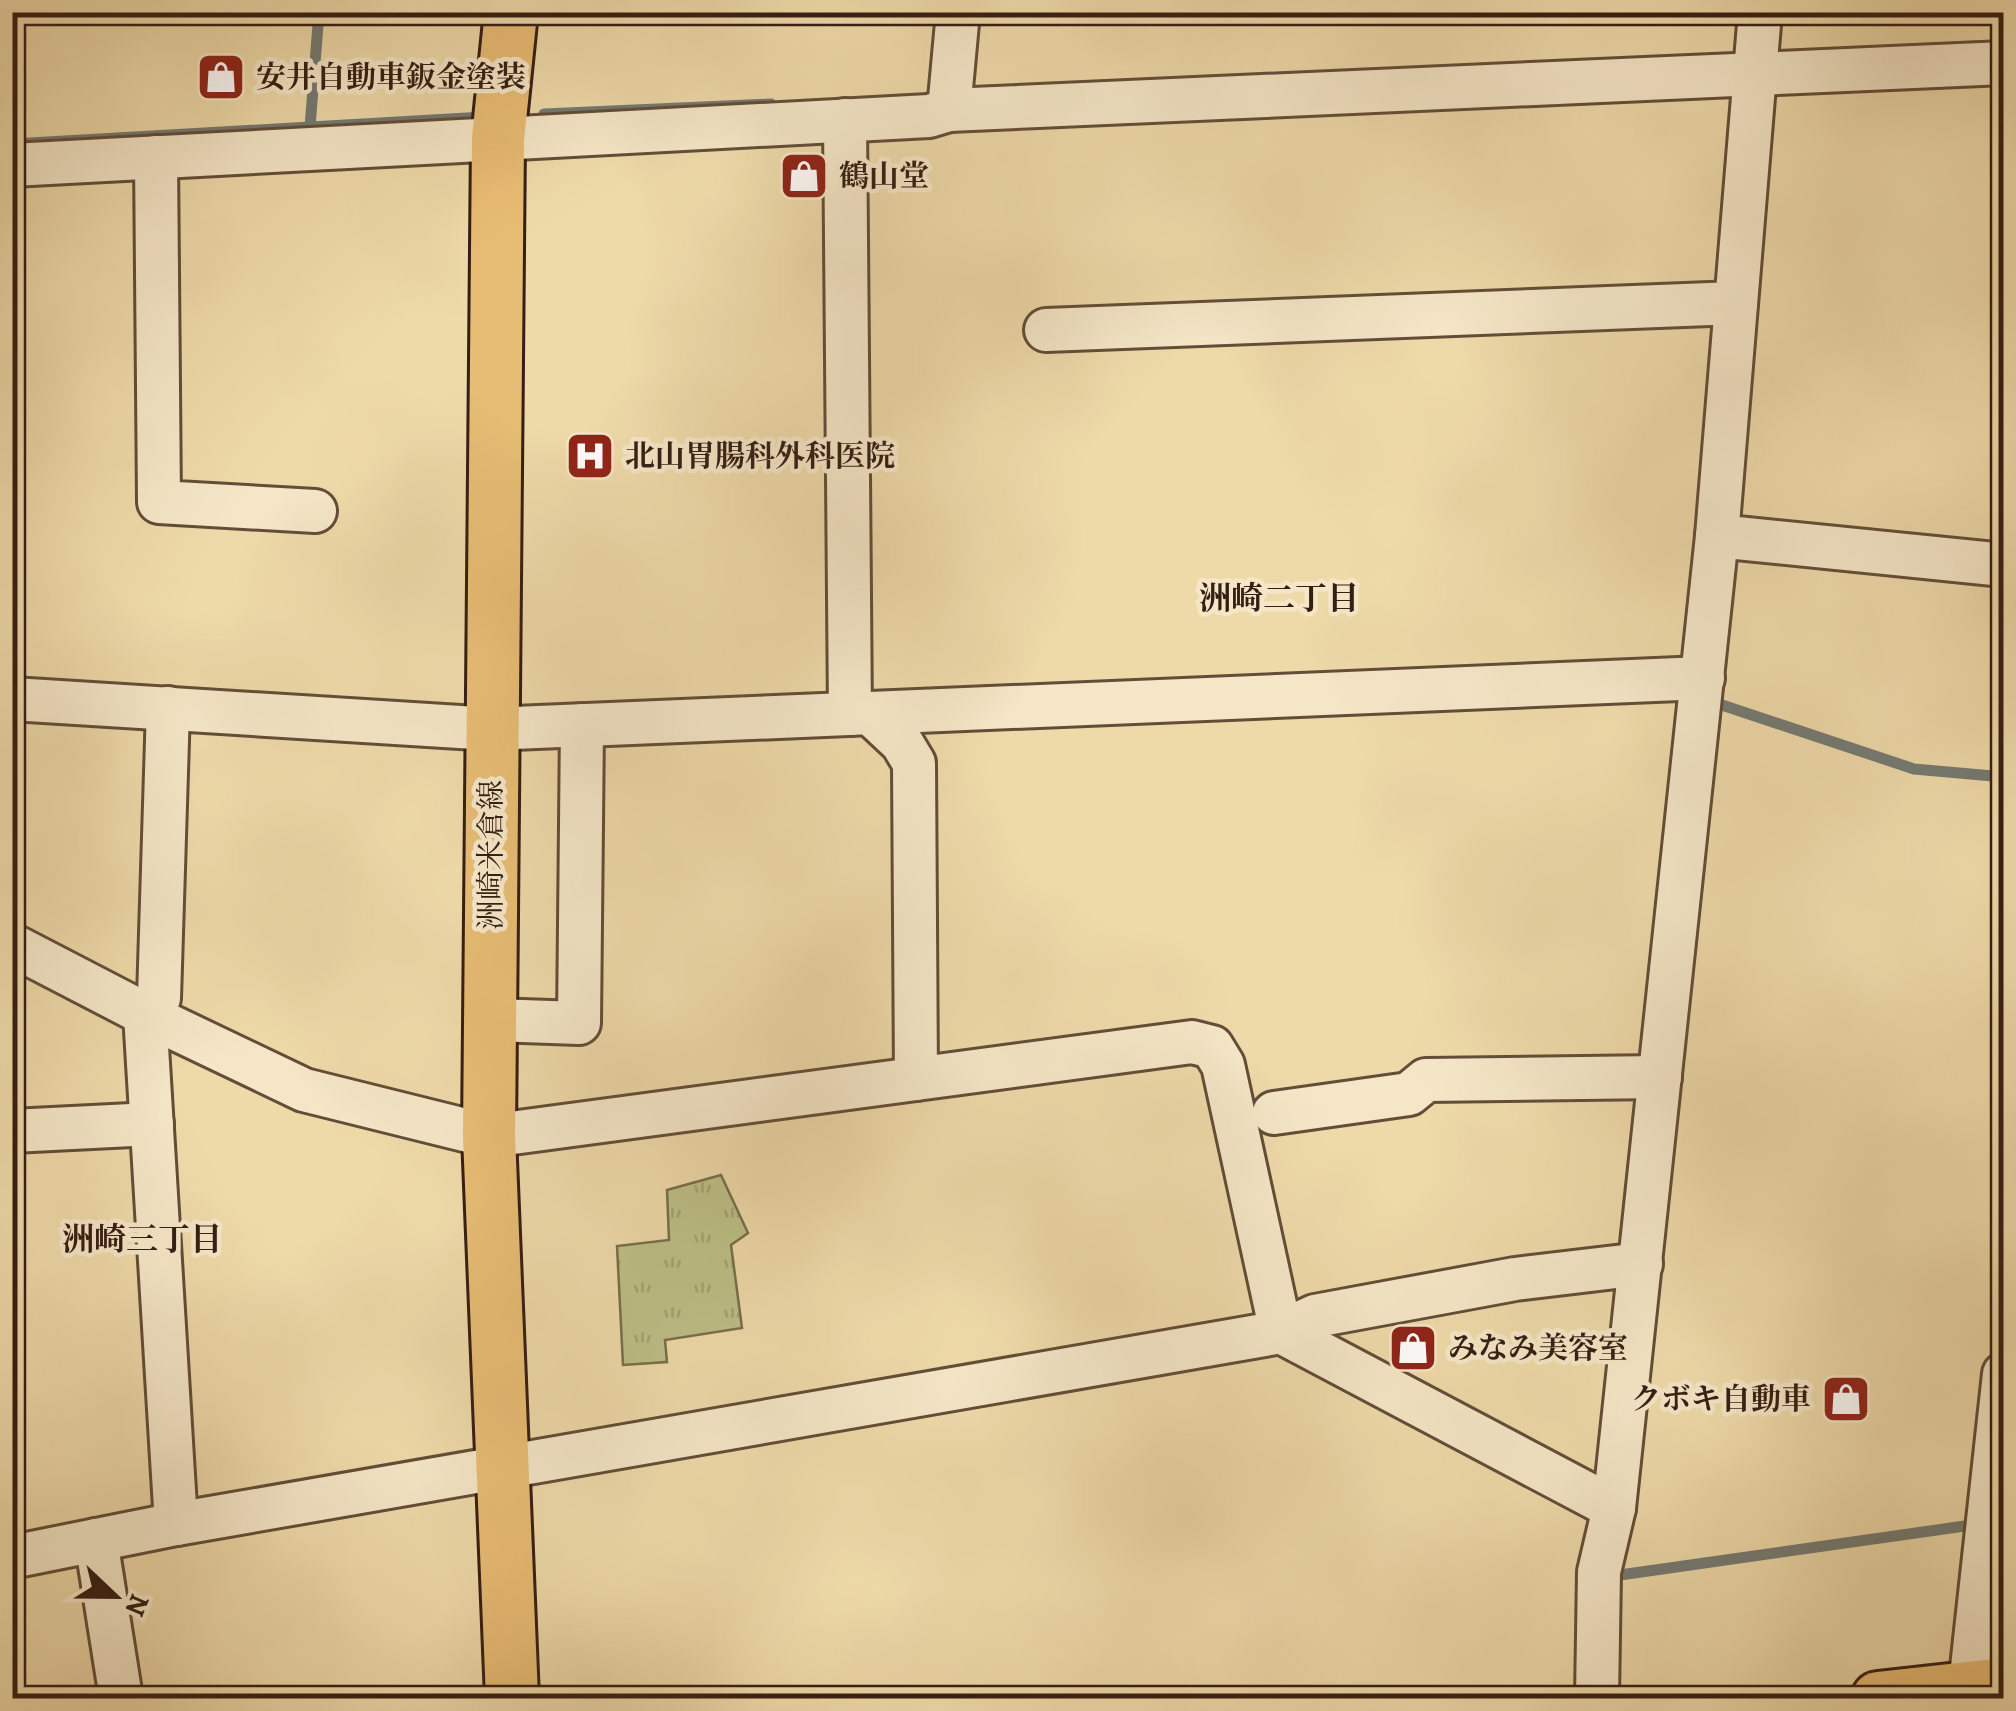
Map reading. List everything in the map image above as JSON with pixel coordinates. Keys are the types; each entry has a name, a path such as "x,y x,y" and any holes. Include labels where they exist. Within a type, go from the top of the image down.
{"main road":[{"name":"洲崎米倉線","path":"511,12 498,139 489,1136 512,1698"},
{"path":"1878,1698 1987,1685"}],"street":[{"path":"950,99 958,12"},
{"path":"1596,1691 1599,1572 1614,1508 1717,536 1757,49"},
{"path":"12,165 929,116 950,99 1757,49 2004,63"},
{"path":"845,120 872,719 914,763 916,1078"},
{"path":"156,157 159,502 315,511"},
{"path":"1046,330 1736,303"},
{"path":"1717,536 2004,565"},
{"path":"12,698 167,720 582,732 1702,678"},
{"path":"167,720 159,998 145,1014 176,1524"},
{"path":"490,1020 579,1024 582,732"},
{"path":"12,945 304,1090 489,1136 1192,1042 1212,1048 1223,1065 1281,1332 1614,1508"},
{"path":"1274,1113 1408,1094 1426,1080 1660,1076"},
{"path":"12,1131 152,1124"},
{"path":"12,1558 98,1550 176,1524 1281,1332 1315,1316 1515,1279 1641,1264"},
{"path":"1987,1685 1990,1523 2004,1374"},
{"path":"98,1550 121,1698"}],"green space":[{"path":"721,1175 748,1233 731,1245 742,1328 665,1340 667,1362 623,1365 617,1246 669,1240 667,1190"}],"waterway":[{"path":"310,127 319,12"},
{"path":"544,114 771,104"},
{"path":"12,144 484,117"},
{"path":"1710,701 1914,769 2004,777"},
{"path":"1610,1581 1613,1576 1979,1524"}],"place":[{"name":"安井自動車鈑金塗装","path":"221,77"},
{"name":"鶴山堂","path":"804,176"},
{"name":"北山胃腸科外科医院","path":"590,456"},
{"name":"みなみ美容室","path":"1413,1348"},
{"name":"クボキ自動車","path":"1846,1399"}],"district":[{"name":"洲崎二丁目","path":"1279,598"},
{"name":"洲崎三丁目","path":"142,1239"}]}
